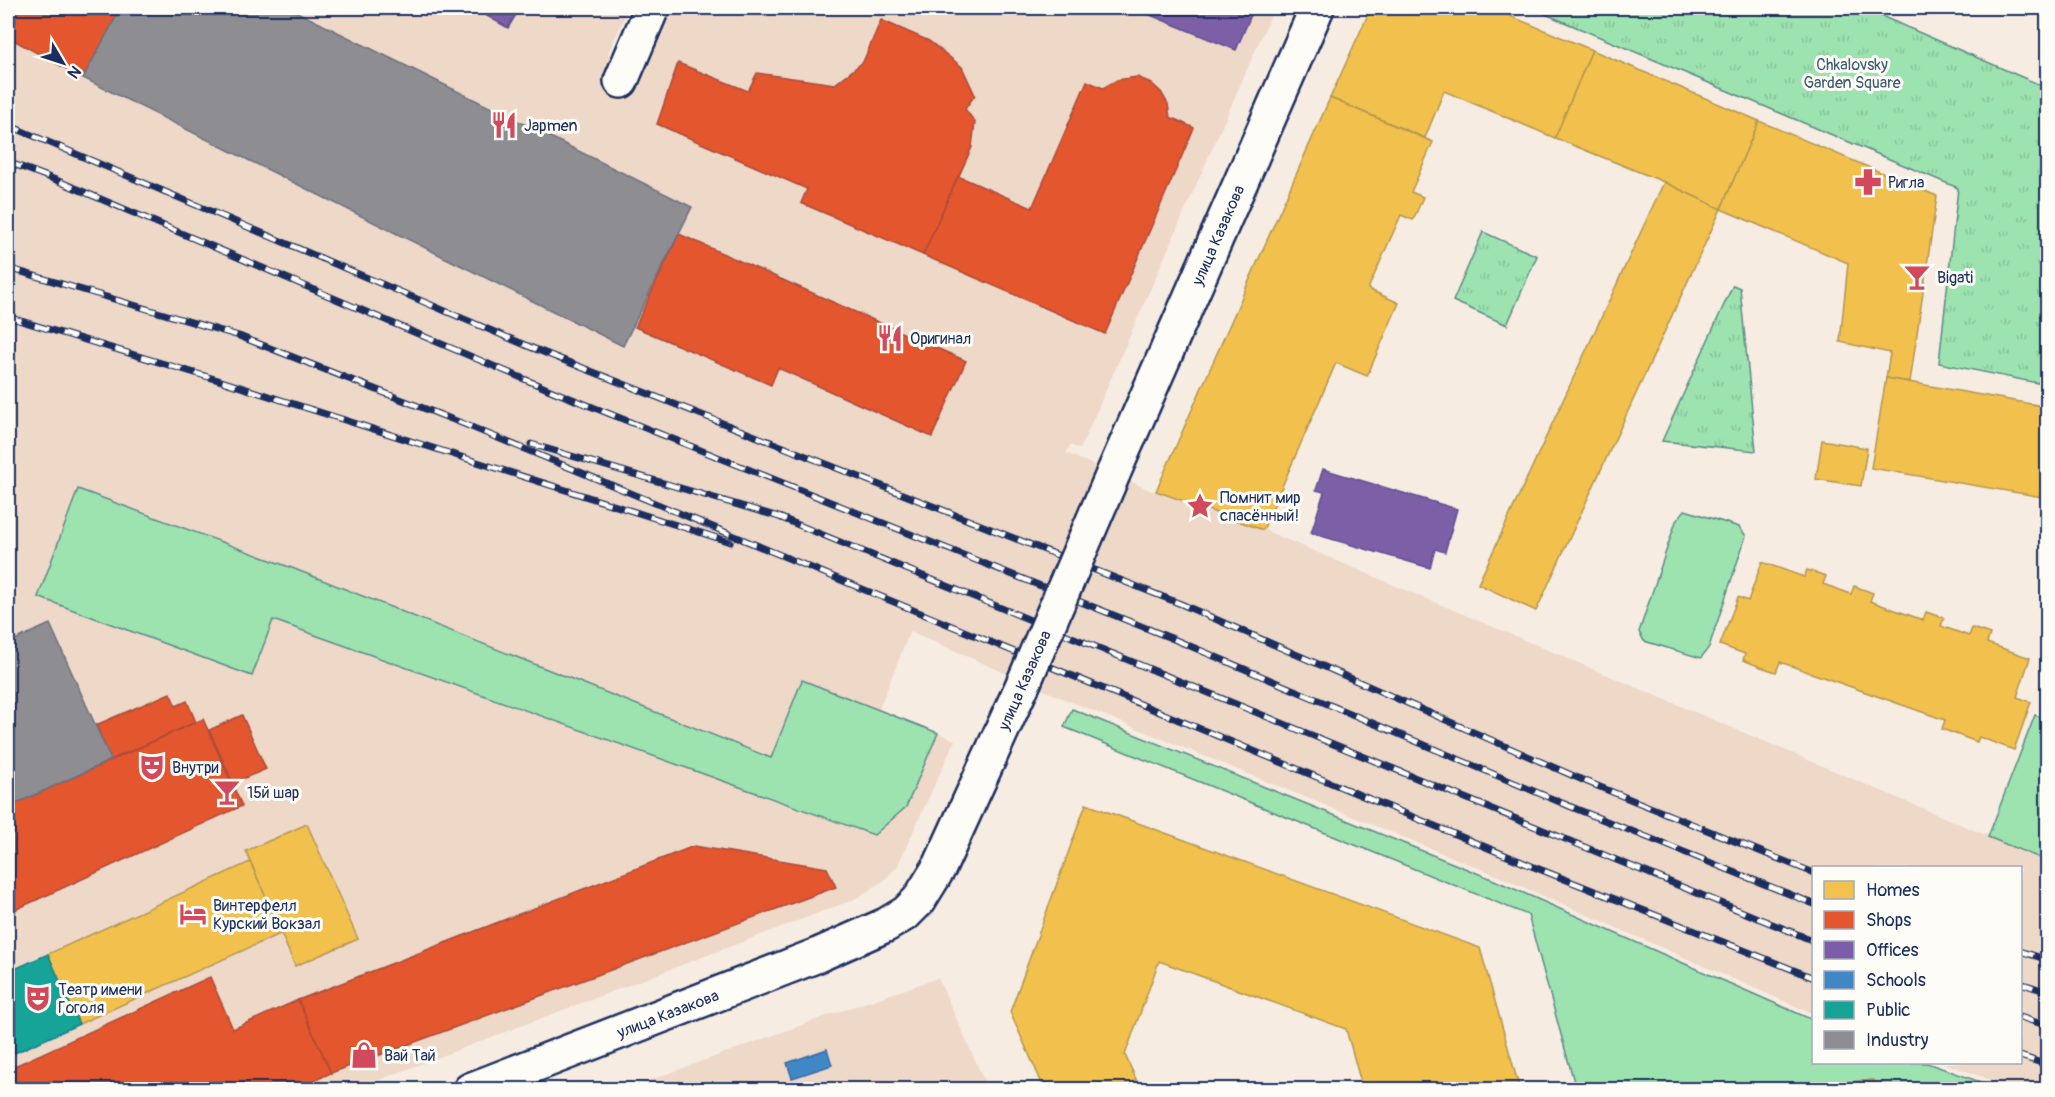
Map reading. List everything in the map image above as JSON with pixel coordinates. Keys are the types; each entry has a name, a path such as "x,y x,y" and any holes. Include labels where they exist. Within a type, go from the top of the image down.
{"street":[{"path":"621,81 652,8"},
{"name":"улица Казакова","path":"470,1089 818,955 906,914 929,886 1024,682 1317,8"}],"shaded area":[{"path":"8,8 629,8 608,53 644,71 672,8 1274,8 1080,449 1070,445 1066,453 1152,491 1264,530 2047,861 2047,1089 2016,1089 1947,1064 2022,1064 2022,866 1812,866 1812,1014 1496,875 1062,698 910,631 879,709 955,740 897,867 883,881 855,899 355,1089 8,1089"},
{"path":"938,978 988,1089 623,1090 838,1012"}],"green space":[{"name":"Chkalovsky Garden Square","path":"1531,8 1863,8 2047,88 2047,385 1939,363 1958,188"},
{"path":"1483,232 1537,256 1507,325 1453,301"},
{"path":"1733,285 1740,288 1756,451 1662,441"},
{"path":"78,489 292,568 771,758 802,680 938,733 906,807 874,835 273,620 252,676 38,597"},
{"path":"1685,510 1739,527 1746,536 1709,647 1701,658 1644,641 1639,632 1676,521"},
{"path":"1072,709 1494,880 1812,1020 1812,1064 1930,1064 2000,1089 1875,1089 1873,1080 1821,1085 1821,1090 1576,1089 1528,915 1064,727"},
{"path":"2035,715 2047,719 2047,861 1988,837"}],"building: Homes":[{"path":"1371,8 1491,8 1592,50 1555,138 1444,91 1425,138 1330,98"},
{"path":"1592,50 1759,121 1721,209 1664,182 1555,138"},
{"path":"1330,98 1433,142 1411,192 1423,197 1418,209 1413,220 1401,215 1368,289 1399,303 1367,376 1336,363 1263,530 1156,491"},
{"path":"1759,121 1937,196 1910,382 1886,378 1890,353 1840,342 1848,263 1721,209"},
{"path":"1664,182 1721,209 1536,611 1478,584"},
{"path":"1886,378 2048,407 2048,498 1871,468"},
{"path":"1822,440 1867,448 1861,486 1816,479"},
{"path":"1762,562 1804,577 1807,570 1826,576 1823,584 1851,594 1854,586 1873,593 1870,601 1923,620 1926,612 1944,618 1941,626 1969,636 1972,628 1990,634 1987,643 2030,658 2017,697 2031,702 2014,750 1979,737 1977,742 1942,729 1945,720 1780,662 1776,672 1761,667 1743,660 1745,654 1720,645 1738,597 1748,601"},
{"path":"1086,804 1480,948 1520,1090 1363,1090 1346,1029 1159,961 1125,1055 1141,1090 1045,1090 1010,1012"},
{"path":"307,824 358,939 295,966 246,851"},
{"path":"250,862 282,933 79,1024 48,954"},
{"path":"1874,1080 1875,1090 1821,1090 1821,1085"}],"building: Shops":[{"path":"8,8 121,8 83,78 8,37"},
{"path":"881,20 929,41 962,67 975,95 965,109 975,122 972,147 923,255 801,203 807,189 657,124 678,63 748,91 757,73 835,84 863,62"},
{"path":"1137,77 1151,83 1161,92 1168,104 1170,117 1194,128 1105,334 923,255 958,176 1032,208 1087,81 1103,88 1117,80"},
{"path":"679,234 966,361 932,437 778,368 771,385 635,327"},
{"path":"170,693 176,706 187,701 196,722 111,760 96,725"},
{"path":"242,715 266,769 233,783 209,730"},
{"path":"203,719 242,806 8,913 8,807"},
{"path":"694,846 827,868 836,887 331,1073 298,1000"},
{"path":"210,977 233,1029 298,1000 331,1073 295,1090 11,1090 8,1082 8,1069"}],"building: Offices":[{"path":"473,8 520,8 508,28"},
{"path":"1133,8 1254,8 1236,50"},
{"path":"1323,469 1457,509 1445,552 1435,549 1430,568 1311,533 1324,492 1316,490"}],"building: Schools":[{"path":"827,1049 832,1065 792,1078 787,1063"}],"building: Public":[{"name":"Театр имени Гоголя","path":"48,954 79,1024 8,1056 8,972"}],"building: Industry":[{"path":"121,8 289,8 692,207 623,346 83,78"},
{"path":"50,624 111,760 8,807 8,643"}],"railway":[{"path":"8,125 530,347 1181,604 1585,781 1812,872"},
{"path":"8,162 56,180 550,390 1171,638 1574,808 1812,903"},
{"path":"8,268 239,336 464,424 1534,867 1812,977"},
{"path":"8,317 215,379 730,542"},
{"path":"531,444 779,517 1812,940"},
{"path":"2022,952 2048,960"},
{"path":"2022,984 2048,992"},
{"path":"2022,1018 2048,1026"},
{"path":"2022,1057 2048,1065"}],"place":[{"name":"Japmen","path":"504,125"},
{"name":"Ригла","path":"1868,182"},
{"name":"Bigati","path":"1917,277"},
{"name":"Оригинал","path":"890,338"},
{"name":"Помнит мир спасённый!","path":"1200,506"},
{"name":"Внутри","path":"152,767"},
{"name":"15й шар","path":"227,792"},
{"name":"Винтерфелл Курский Вокзал","path":"193,914"},
{"name":"Театр имени Гоголя","path":"38,998"},
{"name":"Вай Тай","path":"364,1055"}]}
